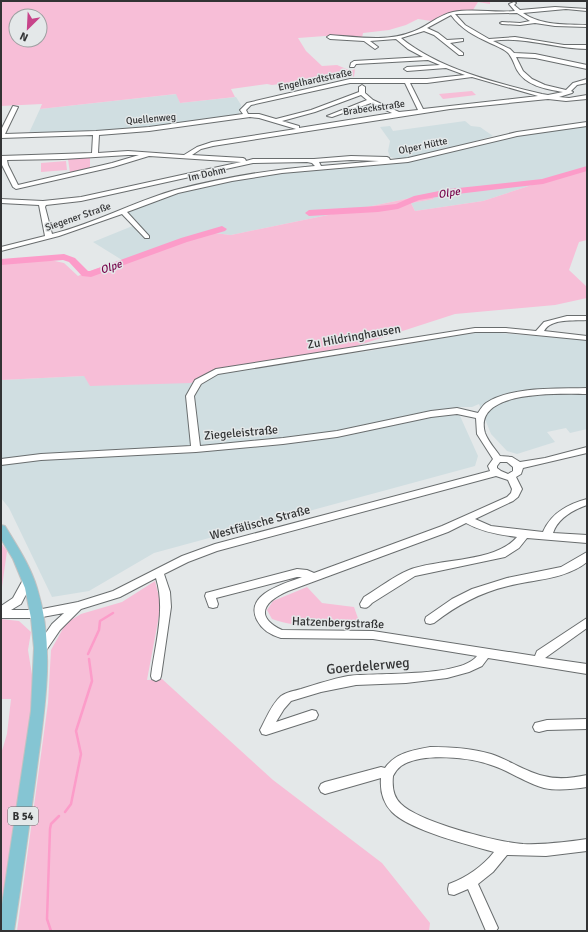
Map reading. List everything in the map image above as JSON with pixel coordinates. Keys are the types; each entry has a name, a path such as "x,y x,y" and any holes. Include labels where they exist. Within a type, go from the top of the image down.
{"main road":[{"name":"B 54","path":"1,529 18,558 28,581 37,614 41,648 40,700 6,931"}],"street":[{"path":"511,3 518,12 534,22 548,25 587,26"},
{"path":"580,8 587,3"},
{"path":"330,37 365,39 397,37 413,34 424,29 438,19 452,14 467,12 518,12 548,8 580,8 587,10"},
{"path":"452,14 466,29 490,40 514,55 521,72 525,77 540,85 587,96"},
{"path":"502,23 520,24 534,22"},
{"path":"424,29 436,34 461,54"},
{"path":"397,37 401,42 415,51 471,76 564,100 587,96"},
{"path":"490,40 500,38 516,38 565,46 587,47"},
{"path":"365,39 375,47"},
{"path":"446,42 461,40"},
{"path":"514,55 535,56 587,67"},
{"path":"347,56 353,65 430,58"},
{"path":"407,69 446,66"},
{"name":"Engelhardtstraße","path":"246,115 243,110 249,104 329,84 364,80 427,81 471,76"},
{"path":"362,93 364,80"},
{"path":"406,80 422,111"},
{"name":"Brabeckstraße","path":"186,156 198,148 212,144 300,128 422,111 561,96 575,84 587,81"},
{"path":"362,93 371,101 398,114"},
{"path":"277,121 313,111 362,93"},
{"path":"330,116 371,101"},
{"path":"1,136 15,107"},
{"name":"Quellenweg","path":"1,136 96,132 171,126 246,115 259,116 300,128"},
{"name":"Olper Hütte","path":"260,174 393,162 431,156 531,132 587,124"},
{"path":"95,153 96,132"},
{"path":"22,202 2,158 63,158 142,148"},
{"path":"95,153 148,154 253,161 314,161 321,159 378,158 387,159 393,162"},
{"path":"16,187 143,158 148,154"},
{"path":"1,201 43,203 81,199 253,161"},
{"path":"314,161 320,168"},
{"name":"Im Dohm","path":"159,198 207,184 260,174"},
{"name":"Siegener Straße","path":"1,249 49,237 159,198"},
{"path":"43,203 42,207 49,237"},
{"path":"123,211 147,237"},
{"path":"543,334 545,325 550,322 587,318"},
{"name":"Zu Hildringhausen","path":"196,449 190,396 198,382 216,372 475,330 506,330 587,338"},
{"path":"498,459 480,432 480,416 486,405 494,400 509,396 587,391"},
{"name":"Ziegeleistraße","path":"1,462 41,457 196,449 337,434 431,414 457,411 480,416"},
{"path":"498,459 509,460 518,466 545,461 587,450"},
{"path":"498,459 492,467 496,473 502,476 511,476 518,472 518,466"},
{"name":"Westfälische Straße","path":"1,612 37,614 78,606 116,594 185,559 215,548 496,473"},
{"name":"Hatzenbergstraße","path":"511,476 516,489 515,495 510,499 467,519 420,538 284,588 264,600 259,608 259,616 263,624 272,631 281,634 373,635 587,669"},
{"path":"547,535 554,521 567,510 587,502"},
{"path":"467,519 476,525 496,531 587,539"},
{"path":"365,604 368,600 412,573 502,554 516,545 526,533"},
{"path":"430,620 457,600 481,589 519,579 558,573 574,568 587,556"},
{"path":"156,676 166,607 165,592 159,572"},
{"path":"213,604 210,596 226,591 297,573 307,574 312,577"},
{"path":"1,612 17,601 28,581"},
{"path":"41,648 56,627 78,606"},
{"path":"538,662 541,654 587,622"},
{"name":"Goerdelerweg","path":"312,715 266,730 280,704 286,699 324,685 356,680 447,674 470,668 480,662 485,653"},
{"path":"539,727 547,725 587,724"},
{"path":"587,781 570,784 545,782 490,759 468,753 425,754 410,756 396,763 387,774 386,787 389,798 397,810 407,816 471,840 504,848 537,851 566,849 587,845"},
{"path":"324,788 381,772 387,774"},
{"path":"454,889 471,882 496,861 504,848"},
{"path":"471,882 491,928"}],"shaded area":[{"path":"1,1 490,1 490,4 478,2 473,10 451,13 431,21 418,19 406,25 389,30 363,33 362,38 325,36 298,38 306,51 322,66 337,65 351,71 355,69 354,77 351,74 231,89 235,97 180,103 176,94 40,109 42,104 1,106"},
{"path":"472,91 476,95 443,99 439,94"},
{"path":"177,94 180,103 236,97 241,105 239,114 177,124 95,131 29,133 40,109"},
{"path":"465,121 471,126 480,127 493,136 449,149 399,159 390,157 388,151 390,141 380,127 390,126 393,131"},
{"path":"587,124 587,167 483,201 415,211 411,203 434,199 430,194 231,235 205,232 122,260 93,242 135,225 123,211 176,192 246,176 394,162 499,139"},
{"path":"90,157 90,168 70,173 68,159"},
{"path":"66,161 67,170 41,172 41,163"},
{"path":"587,167 587,240 579,242 569,270 587,287 587,298 555,305 455,314 347,349 215,371 191,383 90,386 84,376 1,380 1,263 50,260 64,263 78,276 205,232 231,235 430,194 434,199 411,203 415,211 483,201"},
{"path":"487,332 587,340 587,429 570,433 566,428 547,432 555,442 517,454 507,451 491,434 479,404 472,407 456,407 478,456 475,466 154,553 89,591 52,597 9,508 1,498 1,380 84,376 191,383 216,373"},
{"path":"1,543 7,551 1,594"},
{"path":"155,581 161,605 147,680 162,679 273,780 382,863 430,923 429,931 17,931 48,703 51,650 66,623 81,614 122,602"},
{"path":"307,587 322,603 354,607 360,624 304,625 272,619 267,610 273,601"},
{"path":"1,619 19,621 31,632 28,650 35,694 1,919 1,754 7,734 11,699 1,699"}],"waterway":[{"name":"Olpe","path":"309,213 378,209 398,206 417,198 449,192 543,181 587,168"},
{"name":"Olpe","path":"1,262 64,257 72,260 85,274 91,274 184,240 222,229"},
{"path":"88,654 99,630 100,621 113,613"},
{"path":"65,812 71,804 81,754 76,731 92,681 89,659"},
{"path":"51,931 47,919 50,829 51,824 59,816"}]}
